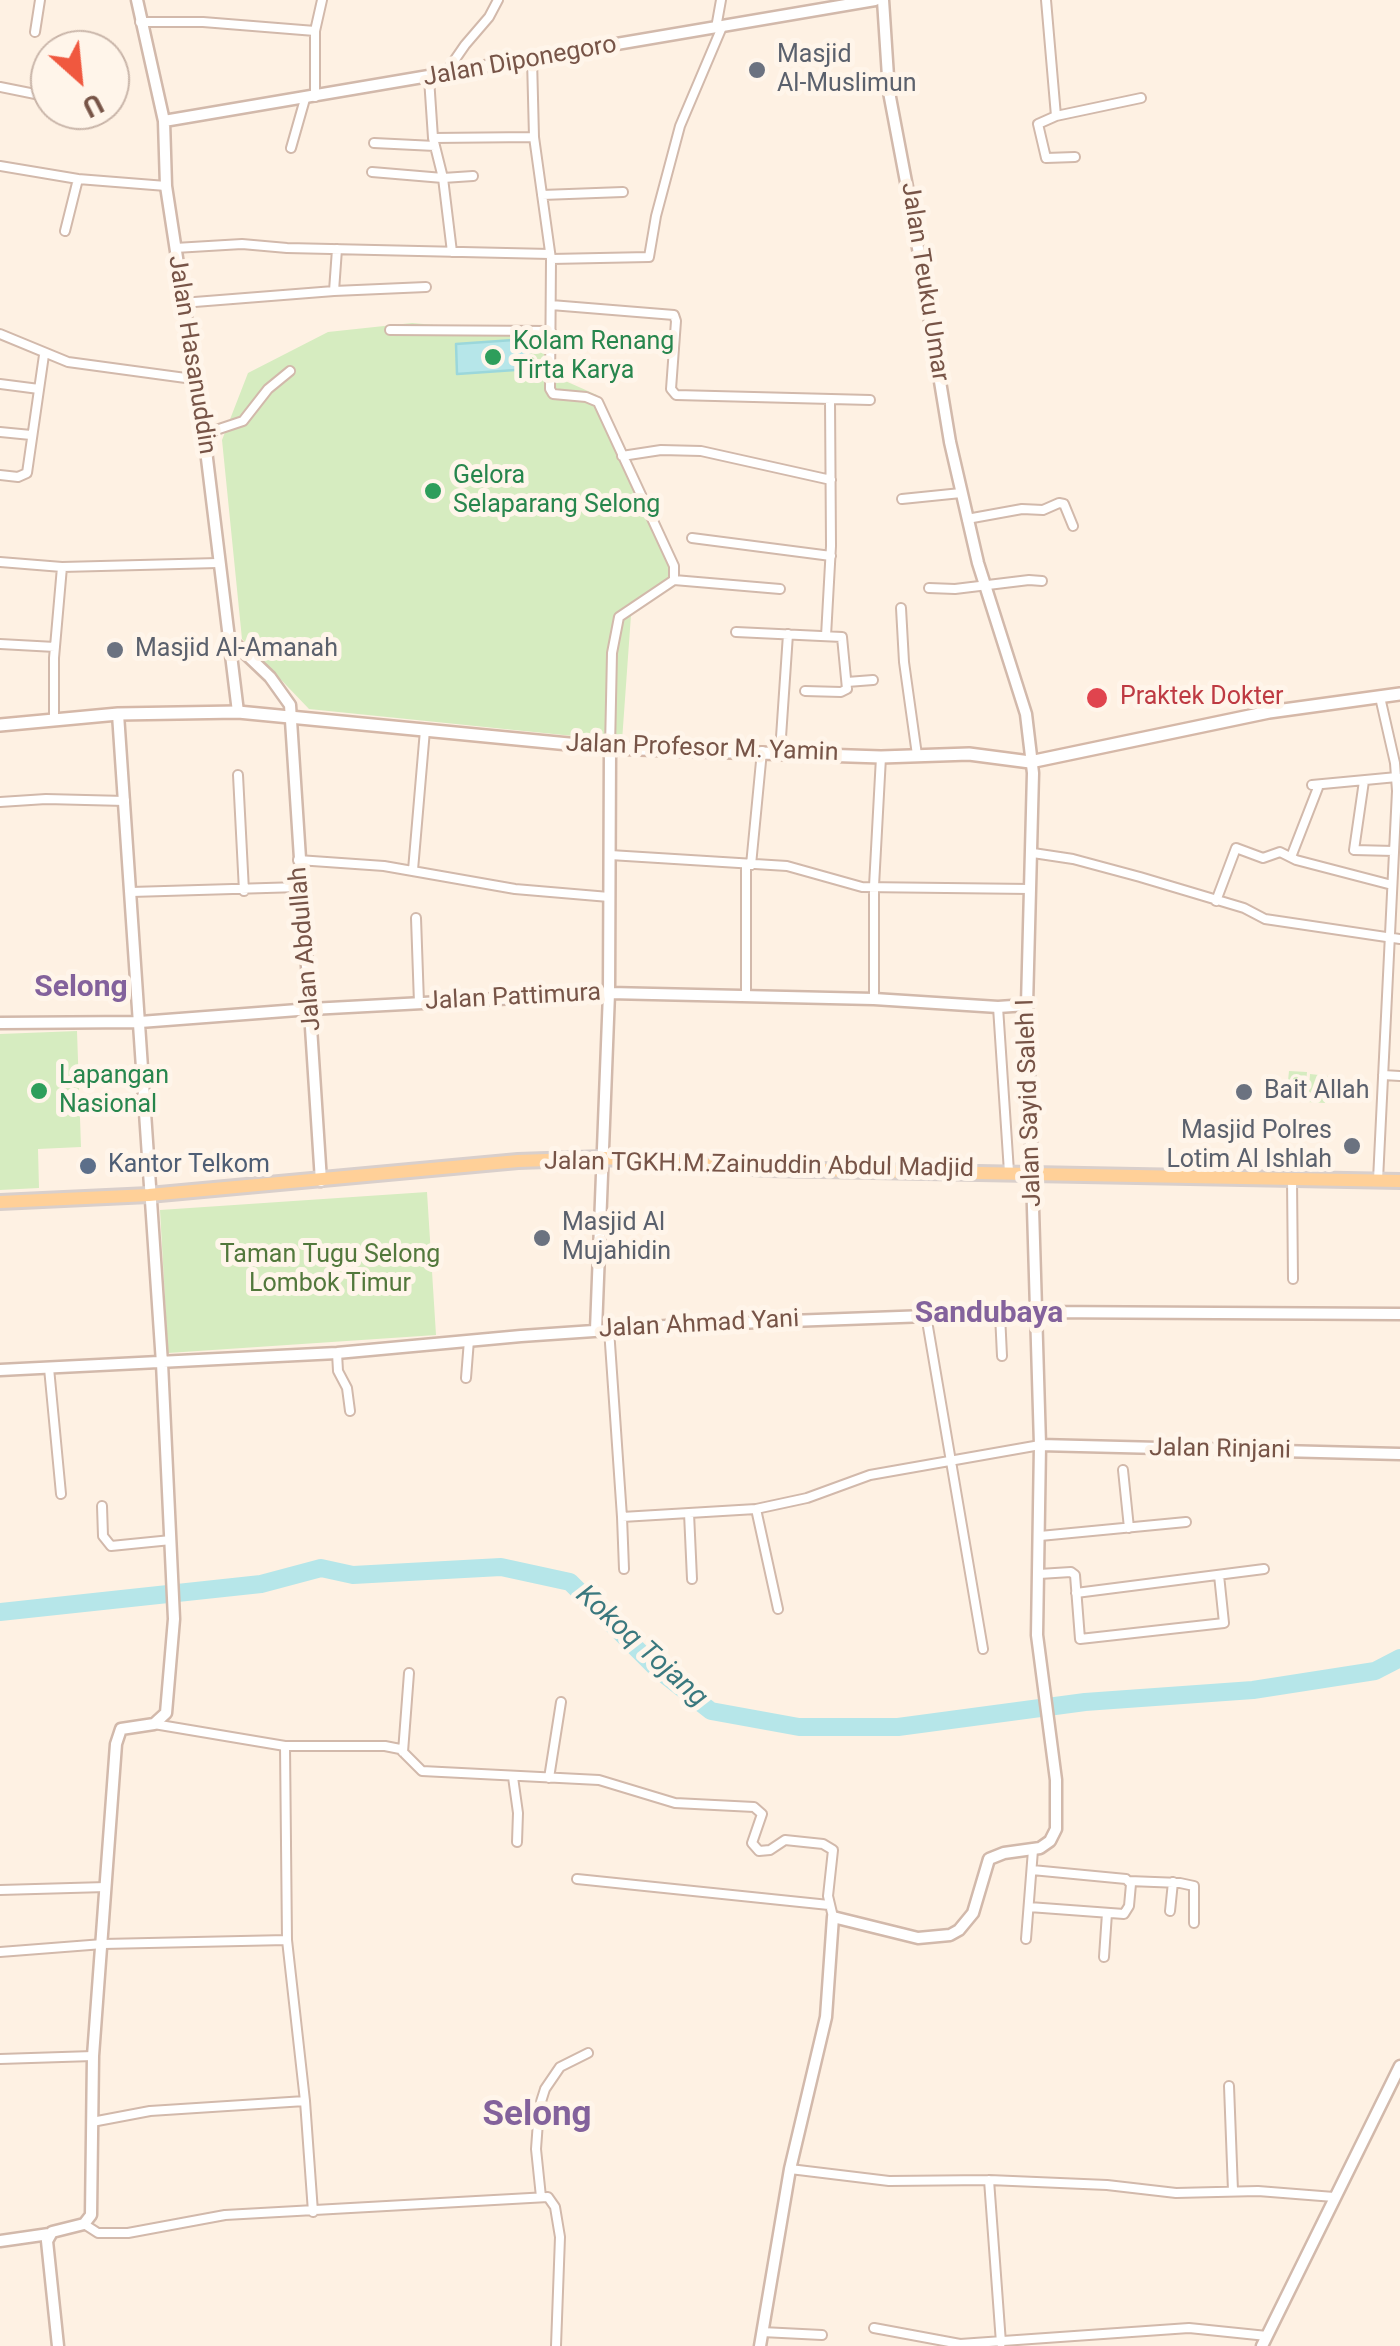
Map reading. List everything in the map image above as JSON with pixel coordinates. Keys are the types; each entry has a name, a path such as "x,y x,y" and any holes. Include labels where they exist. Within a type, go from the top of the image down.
{"main road":[{"name":"Jalan Profesor M. Yamin","path":"0,725 118,714 238,712 610,748 882,757 970,754 1030,762 1269,712 1400,694"},
{"name":"Jalan TGKH.M.Zainuddin Abdul Madjid","path":"0,1202 149,1195 518,1161 604,1158 768,1169 1400,1180"}],"street":[{"path":"35,30 40,0"},
{"path":"128,0 137,1"},
{"path":"291,148 310,98 315,31 322,0"},
{"path":"446,74 498,0"},
{"path":"174,248 242,244 647,258 680,126 719,28 720,0"},
{"name":"Jalan Diponegoro","path":"164,121 875,0"},
{"name":"Jalan Teuku Umar","path":"883,0 889,92 961,493 985,584"},
{"path":"1046,0 1056,116"},
{"name":"Jalan Hasanuddin","path":"137,1 164,121 166,186 204,434 238,712"},
{"path":"140,22 203,22 315,31"},
{"path":"532,59 534,137 550,256 551,392 596,400 674,566 674,580"},
{"path":"429,78 434,142 443,178 452,252"},
{"path":"0,87 30,93"},
{"path":"1076,157 1051,159 1043,154 1038,124 1056,116 1141,98"},
{"path":"374,143 534,137"},
{"path":"0,166 78,179 166,186"},
{"path":"372,172 443,178 474,176"},
{"path":"65,231 78,179"},
{"path":"542,195 622,192"},
{"path":"334,290 337,249"},
{"path":"182,303 334,290 426,287"},
{"path":"551,305 674,315 671,389 676,394 870,400"},
{"path":"390,330 551,331"},
{"path":"0,334 44,355 98,368 194,379"},
{"path":"0,475 25,476 44,355"},
{"path":"204,434 243,421 268,389 290,371"},
{"path":"0,384 39,389"},
{"path":"826,636 831,556 830,400"},
{"path":"0,432 31,435"},
{"path":"622,456 661,450 701,451 831,480"},
{"path":"902,500 961,493"},
{"path":"967,519 1022,509 1043,510 1059,503 1064,504 1074,526"},
{"path":"692,538 831,556"},
{"path":"0,562 62,567 218,563"},
{"path":"54,721 62,567"},
{"path":"596,1330 609,993 612,653 617,621 674,580 780,589"},
{"path":"929,588 1042,582"},
{"name":"Jalan Sayid Saleh I","path":"985,584 1026,714 1030,762 1033,853 1027,1005 1040,1445 1038,1635 1058,1799 1056,1828 1050,1841 1034,1850"},
{"path":"901,608 917,755"},
{"path":"736,632 843,640 845,691 804,692"},
{"path":"780,752 788,634"},
{"path":"228,637 281,689 292,717"},
{"path":"0,644 55,647"},
{"path":"847,682 873,680"},
{"path":"1378,1180 1397,778 1380,696"},
{"path":"118,714 162,1363 174,1619 168,1705 162,1720 154,1724"},
{"name":"Jalan Abdullah","path":"292,717 320,1181"},
{"path":"413,870 426,730"},
{"path":"746,995 748,864 762,751"},
{"path":"874,999 874,886 882,757"},
{"path":"238,774 244,890"},
{"path":"1291,857 1316,785 1397,778"},
{"path":"1364,780 1354,850 1394,852"},
{"path":"0,802 125,801"},
{"path":"1216,900 1236,848 1263,858 1280,852 1392,885"},
{"path":"1033,853 1073,859 1216,900 1265,919 1400,939"},
{"path":"610,856 787,866 850,886 1030,889"},
{"path":"298,860 413,870 515,889 609,896"},
{"path":"131,892 300,887"},
{"path":"416,918 420,1003"},
{"name":"Jalan Pattimura","path":"0,1023 140,1022 609,993 1027,1005"},
{"path":"1386,1006 1400,1007"},
{"path":"998,1007 1009,1172"},
{"path":"1383,1075 1400,1076"},
{"path":"1292,1180 1293,1279"},
{"path":"1000,1314 1002,1356"},
{"name":"Jalan Ahmad Yani","path":"0,1370 337,1353 609,1329 926,1315 1400,1314"},
{"path":"926,1315 983,1648"},
{"path":"609,1329 624,1569"},
{"path":"466,1378 469,1340"},
{"path":"337,1353 350,1411"},
{"path":"49,1368 61,1494"},
{"path":"622,1517 756,1509 807,1498 870,1476 1040,1445"},
{"name":"Jalan Rinjani","path":"1040,1445 1400,1454"},
{"path":"1123,1470 1129,1528"},
{"path":"102,1506 103,1536 111,1546 171,1546"},
{"path":"756,1509 778,1609"},
{"path":"689,1514 692,1579"},
{"path":"1040,1536 1186,1522"},
{"path":"1076,1593 1264,1568"},
{"path":"1039,1574 1070,1572 1076,1581 1080,1638 1224,1623 1219,1575"},
{"path":"403,1752 409,1673"},
{"path":"549,1778 561,1702"},
{"path":"0,2240 49,2234 84,2224 91,2215 93,2056 118,1732 154,1724 284,1746 384,1746 403,1752 422,1771 608,1781 675,1803 754,1807 762,1814 752,1843 759,1851 770,1850 785,1840 823,1844 834,1850 826,2017 790,2169 760,2346"},
{"path":"284,1746 287,1940 313,2212"},
{"path":"512,1777 518,1842"},
{"path":"833,1918 918,1938 950,1935 973,1914 989,1859 1034,1850 1026,1940"},
{"path":"1032,1870 1190,1884 1196,1890 1194,1924"},
{"path":"577,1879 829,1905"},
{"path":"1029,1907 1124,1914 1128,1911 1129,1881"},
{"path":"1170,1911 1173,1882"},
{"path":"0,1890 106,1887"},
{"path":"1104,1958 1107,1913"},
{"path":"0,1952 102,1944 287,1940"},
{"path":"540,2197 536,2149 544,2089 560,2068 588,2053"},
{"path":"0,2059 93,2056"},
{"path":"874,2328 950,2344 1206,2328 1264,2341 1400,2066"},
{"path":"1229,2086 1233,2191"},
{"path":"92,2122 150,2111 305,2101"},
{"path":"790,2169 874,2180 989,2180 1107,2185 1176,2193 1233,2191 1334,2197"},
{"path":"989,2180 1001,2343"},
{"path":"84,2224 98,2233 128,2234 208,2217 540,2197 552,2200 560,2237 556,2346"},
{"path":"49,2234 47,2248 58,2346"},
{"path":"762,2332 822,2335"}],"green space":[{"name":"Gelora Selaparang Selong","path":"412,323 547,335 554,376 597,395 679,583 631,615 622,741 309,709 242,639 222,440 248,373 328,332"},
{"name":"Lapangan Nasional","path":"77,1031 81,1147 38,1149 39,1188 0,1190 0,1034"},
{"path":"1289,1071 1307,1072 1304,1102 1286,1101"},
{"path":"1310,1074 1328,1076 1325,1103 1308,1102"},
{"name":"Taman Tugu Selong Lombok Timur","path":"427,1192 436,1335 168,1353 160,1210"}],"water":[{"name":"Kolam Renang Tirta Karya","path":"528,339 530,369 457,374 456,344"}],"waterway":[{"name":"Kokoq Tojang","path":"0,1612 261,1584 321,1568 353,1575 501,1567 570,1582 656,1668 711,1711 799,1727 898,1727 1085,1702 1253,1690 1375,1671 1400,1658"}],"place":[{"name":"Masjid Al-Muslimun","path":"757,70"},
{"name":"Kolam Renang Tirta Karya","path":"493,357"},
{"name":"Gelora Selaparang Selong","path":"433,491"},
{"name":"Masjid Al-Amanah","path":"115,650"},
{"name":"Praktek Dokter","path":"1097,698"},
{"name":"Lapangan Nasional","path":"39,1091"},
{"name":"Bait Allah","path":"1244,1092"},
{"name":"Masjid Polres Lotim Al Ishlah","path":"1352,1146"},
{"name":"Kantor Telkom","path":"88,1166"},
{"name":"Masjid Al Mujahidin","path":"542,1238"}],"district":[{"name":"Selong","path":"81,988"},
{"name":"Sandubaya","path":"989,1314"},
{"name":"Selong","path":"537,2116"}]}
